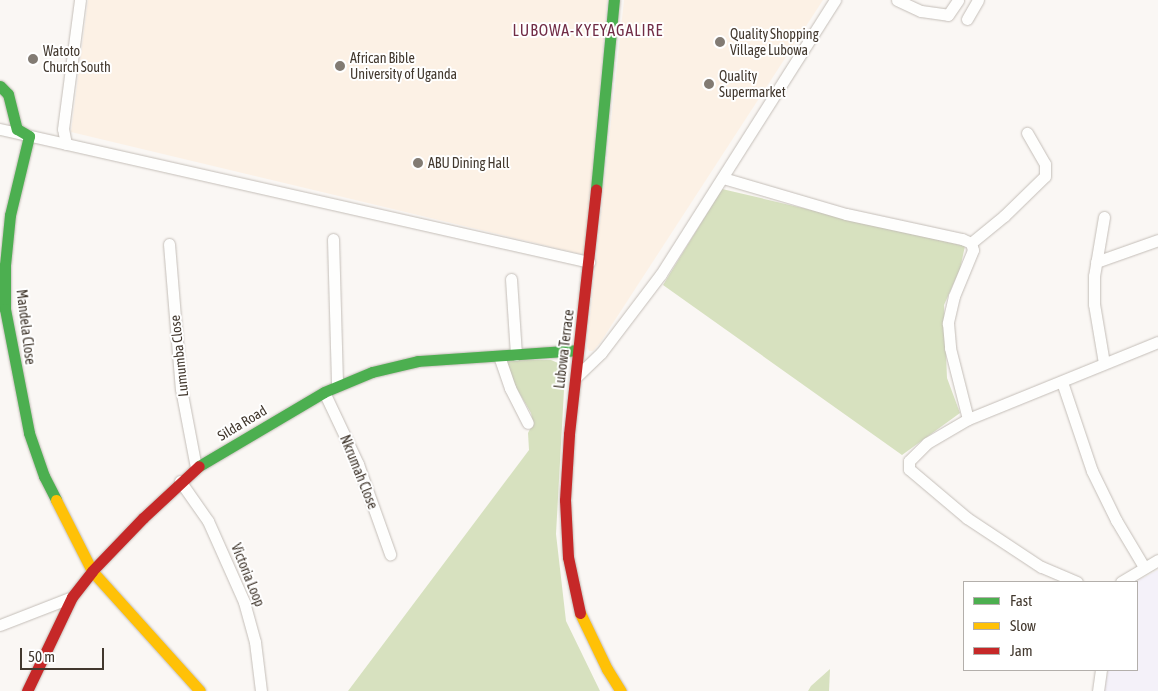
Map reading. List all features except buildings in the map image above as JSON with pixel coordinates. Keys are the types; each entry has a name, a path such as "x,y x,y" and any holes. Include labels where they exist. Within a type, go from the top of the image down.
{"street":[{"path":"66,144 63,129 80,0"},
{"name":"Lubowa Terrace","path":"614,0 590,262 569,434 565,500 568,557 580,612 607,669 621,691"},
{"path":"576,377 601,353 661,274 835,0"},
{"path":"897,0 921,11 948,15 958,0"},
{"path":"967,19 978,0"},
{"path":"0,86 8,94 17,129 29,136"},
{"path":"0,129 590,262"},
{"path":"971,243 1004,216 1045,176 1044,164 1027,134"},
{"name":"Mandela Close","path":"29,136 10,215 6,265 6,309 29,433 44,476 92,571"},
{"path":"723,178 846,214 962,239 971,243"},
{"path":"1104,217 1096,262 1094,304 1104,363"},
{"path":"333,239 337,386"},
{"path":"1096,262 1158,240"},
{"path":"968,419 955,372 948,323 954,296 973,250 971,243"},
{"name":"Lumumba Close","path":"170,244 181,389 196,468"},
{"path":"510,279 516,354"},
{"path":"1075,581 1042,566 981,528 909,469 911,457 927,443 968,419 1158,342"},
{"name":"Silda Road","path":"27,691 72,597 92,571 180,481 196,468 324,392 372,372 418,361 578,350"},
{"path":"499,356 510,388 528,423"},
{"path":"1062,382 1092,471 1116,520 1144,566"},
{"name":"Nkrumah Close","path":"324,392 358,464 390,554"},
{"name":"Victoria Loop","path":"180,481 208,522 244,602 255,642 261,691"},
{"path":"1122,581 1144,566 1158,560"},
{"path":"92,571 150,632 200,691"},
{"path":"0,626 72,597"},
{"path":"1098,691 1101,671"}],"shaded area":[{"name":"African Bible University of Uganda","path":"88,0 607,0 585,255 71,132"},
{"path":"624,0 823,0 600,343 593,351 589,351 587,346"},
{"path":"1158,570 1158,691 1104,691 1108,671 1138,671 1137,581"}],"green space":[{"path":"722,189 965,246 960,269 944,305 947,378 960,413 902,455 663,285"},
{"path":"509,360 551,360 558,363 565,372 556,534 566,621 600,691 348,691 529,450 528,433 533,423 531,413 517,389 505,362"},
{"path":"830,669 829,691 808,691 811,686"}],"traffic: fast":[{"path":"596,189 614,0"},
{"path":"0,86 8,94 17,129 29,136 10,215 5,265 5,309 29,433 44,476 56,500"},
{"path":"199,466 324,392 372,372 418,361 578,350"}],"traffic: slow":[{"path":"56,500 92,571 200,691"},
{"path":"580,613 607,669 621,691"}],"traffic: jam":[{"path":"580,613 568,557 565,500 569,434 596,189"},
{"path":"27,691 72,597 92,571 143,518 199,466"}],"place":[{"name":"Quality Shopping Village Lubowa","path":"720,42"},
{"name":"Watoto Church South","path":"33,59"},
{"name":"African Bible University of Uganda","path":"340,66"},
{"name":"Quality Supermarket","path":"709,84"},
{"name":"ABU Dining Hall","path":"418,163"}],"district":[{"name":"LUBOWA-KYEYAGALIRE","path":"588,30"}]}
